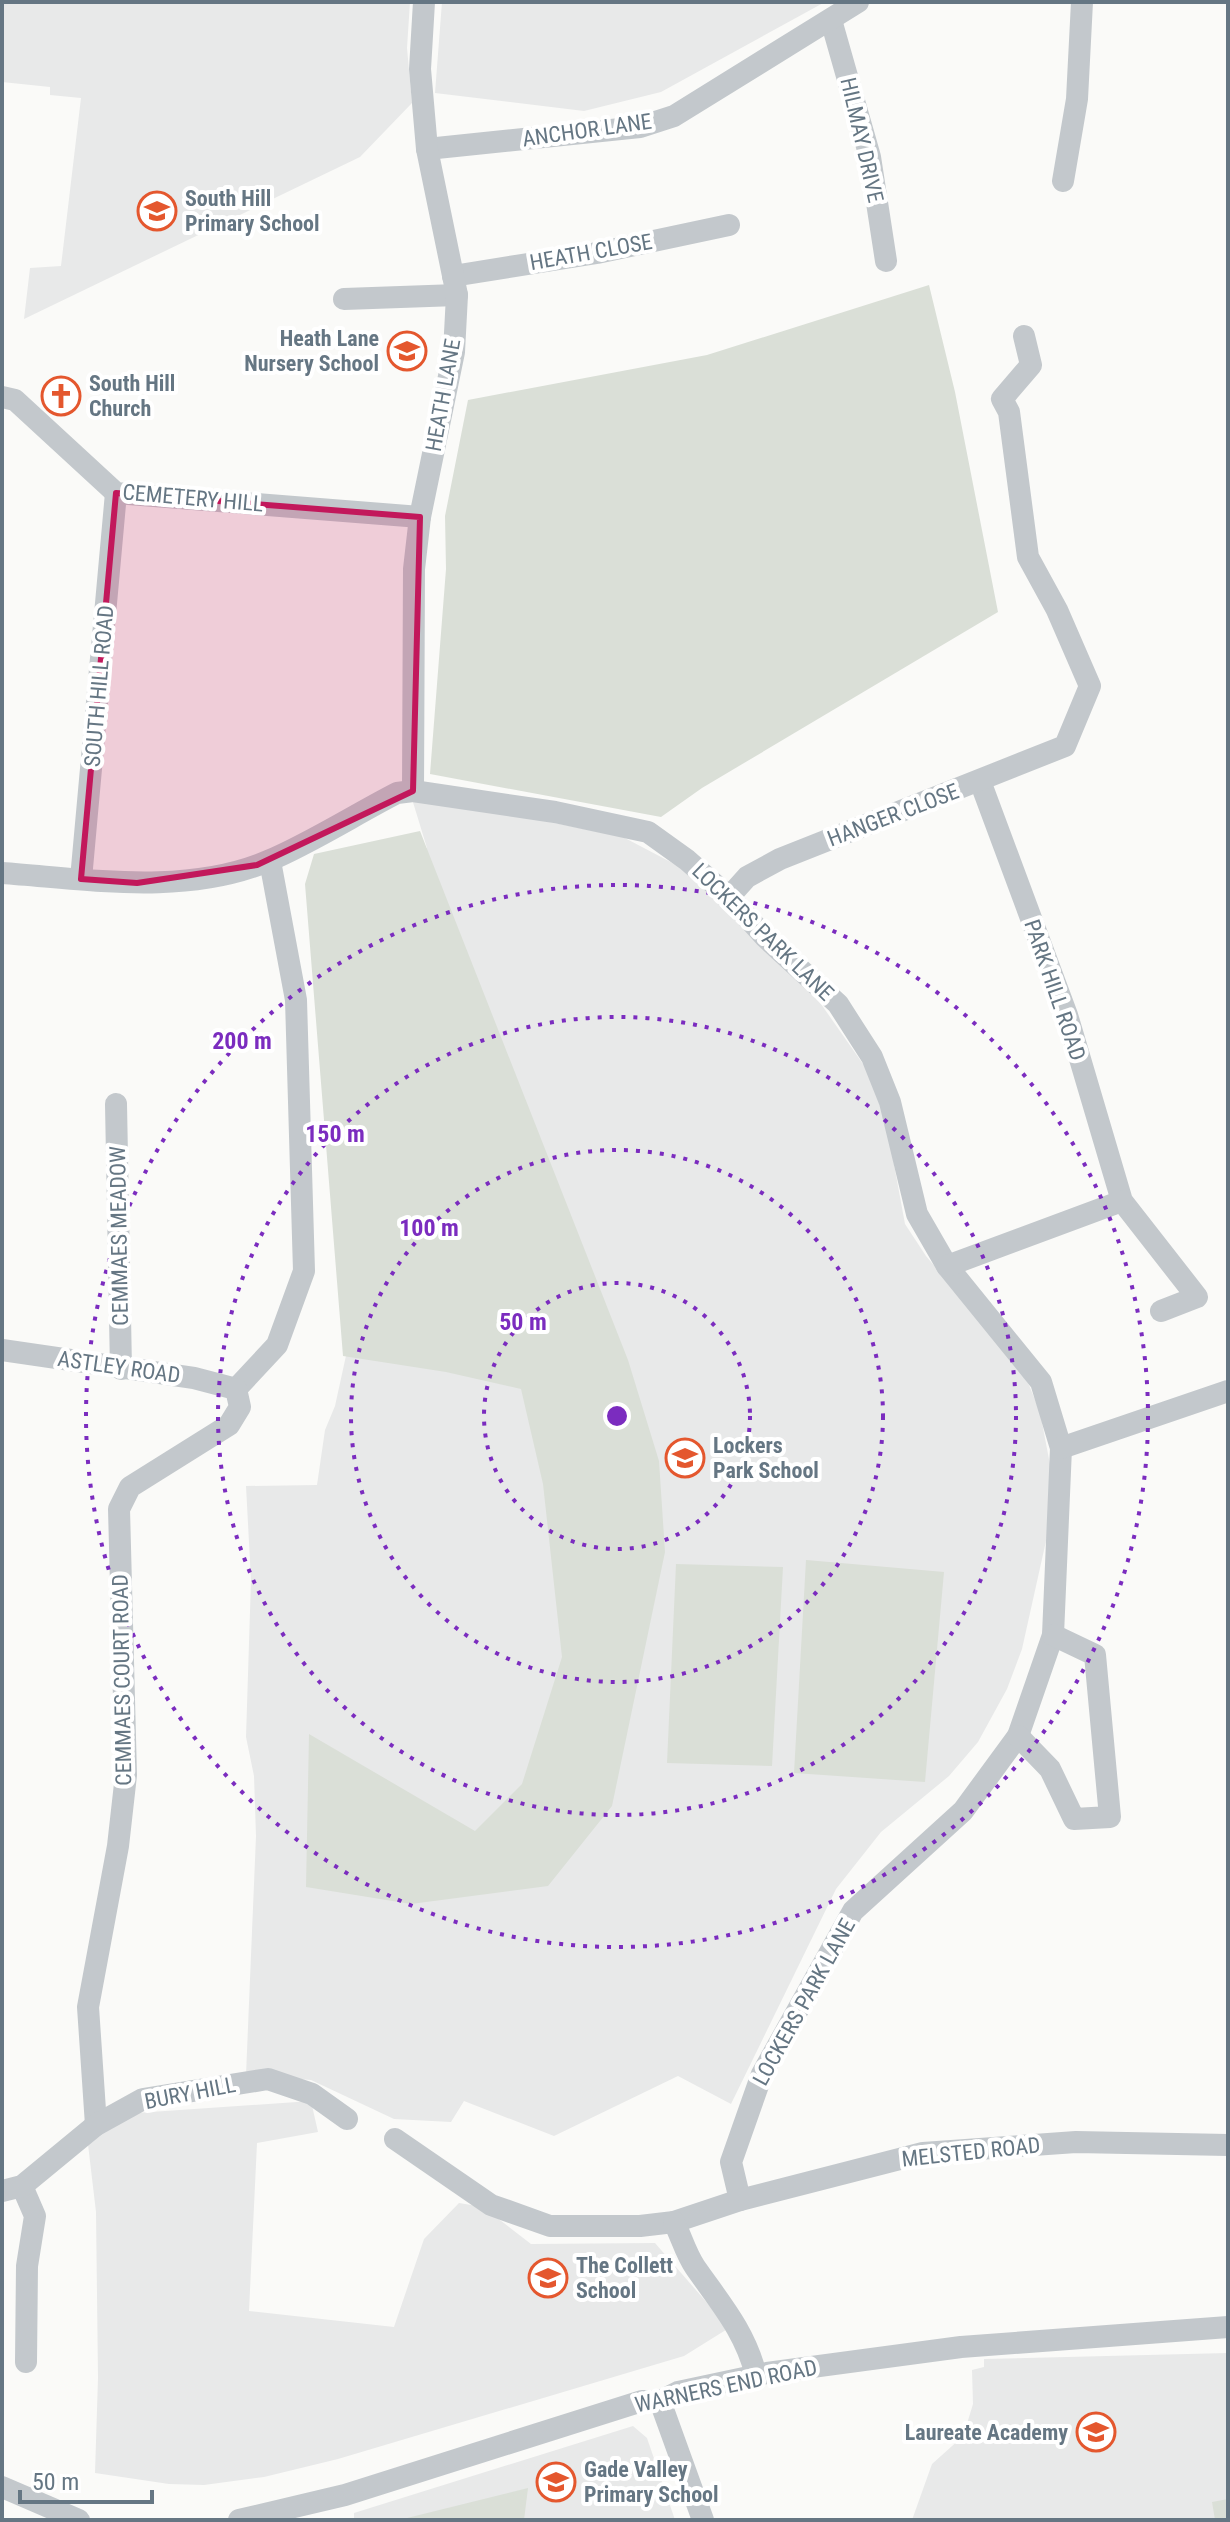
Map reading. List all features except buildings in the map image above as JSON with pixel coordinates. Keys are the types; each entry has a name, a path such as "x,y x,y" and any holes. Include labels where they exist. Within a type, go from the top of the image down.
{"street":[{"name":"HEATH LANE","path":"413,791 414,569 420,517 454,352 455,285 427,149 420,69 424,2"},
{"name":"ANCHOR LANE","path":"427,149 640,127 674,116 858,2"},
{"path":"1063,181 1077,99 1082,2"},
{"name":"HILMAY DRIVE","path":"831,20 870,157 886,261"},
{"name":"HEATH CLOSE","path":"344,299 455,285 729,225"},
{"name":"HANGER CLOSE","path":"729,897 747,877 780,859 1065,746 1090,686 1057,610 1028,557 1009,412 1002,399 1031,365 1024,336"},
{"name":"CEMETERY HILL","path":"2,397 12,398 116,493 420,517"},
{"name":"SOUTH HILL ROAD","path":"81,879 116,493"},
{"name":"PARK HILL ROAD","path":"980,781 1067,1015 1122,1201 1197,1297 1161,1311"},
{"name":"LOCKERS PARK LANE","path":"2,873 137,883 198,878 270,861 397,793 413,791 555,812 648,832 687,860 838,1004 872,1057 890,1102 917,1214 947,1266 1041,1382 1061,1448 1053,1635 1018,1736 963,1811 853,1911 766,2063 731,2162 740,2200"},
{"path":"236,1389 277,1345 304,1271 296,1000 270,861"},
{"name":"CEMMAES MEADOW","path":"116,1104 121,1369"},
{"path":"947,1266 1122,1201"},
{"name":"ASTLEY ROAD","path":"2,1350 194,1378 236,1389"},
{"name":"CEMMAES COURT ROAD","path":"96,2125 88,2007 118,1846 126,1775 119,1509 130,1487 229,1425 240,1407 236,1389"},
{"path":"1061,1448 1228,1391"},
{"path":"1018,1736 1050,1769 1074,1819 1110,1817 1095,1655 1053,1635"},
{"name":"BURY HILL","path":"12,2189 96,2125 143,2099 268,2079 312,2094 347,2119"},
{"path":"395,2139 491,2205 550,2226 640,2226 674,2222 693,2264 732,2316 749,2346 756,2375"},
{"name":"MELSTED ROAD","path":"674,2222 740,2200 923,2153 1076,2142 1228,2145"},
{"path":"12,2189 35,2216 27,2266 26,2362"},
{"name":"WARNERS END ROAD","path":"239,2520 345,2495 642,2401 660,2401 678,2392 756,2375 961,2347 1228,2327"},
{"path":"660,2401 703,2520"},
{"path":"2,2487 79,2520"}],"highlighted area":[{"path":"116,493 420,517 413,791 257,865 137,883 81,879"}],"shaded area":[{"name":"South Hill Primary School","path":"2,2 410,2 407,48 412,103 360,157 24,319 30,268 61,266 81,98 50,95 50,87 2,82"},
{"path":"442,2 825,2 661,92 584,111 435,93"},
{"path":"929,285 955,392 998,612 702,788 661,817 430,774 446,569 445,516 468,400 707,355"},
{"name":"Lockers Park School","path":"428,797 623,837 703,879 814,994 870,1074 886,1121 905,1224 926,1256 1005,1349 1029,1385 1040,1412 1056,1496 1022,1649 1007,1689 978,1742 949,1776 881,1832 836,1889 731,2104 678,2076 554,2136 464,2101 451,2122 394,2119 311,2080 246,2075 256,1836 254,1776 246,1737 251,1580 246,1486 317,1485 325,1430 335,1406 356,1310 405,856 427,848 412,799"},
{"path":"420,831 628,1360 659,1461 665,1552 612,1806 548,1886 411,1904 306,1887 309,1734 475,1831 522,1784 562,1657 543,1484 521,1389 446,1372 343,1356 305,884 314,854"},
{"path":"806,1560 944,1572 925,1782 794,1773"},
{"path":"676,1564 783,1567 772,1766 667,1763"},
{"name":"The Collett School","path":"311,2101 318,2132 257,2143 249,2311 394,2327 424,2239 459,2203 483,2207 531,2244 655,2243 729,2328 684,2356 338,2459 264,2477 204,2485 169,2484 95,2473 98,2378 96,2212 87,2136 136,2113"},
{"name":"Laureate Academy","path":"1228,2353 1228,2520 912,2520 932,2464 961,2438 966,2427 973,2404 972,2370 984,2367 984,2359"},
{"name":"Gade Valley Primary School","path":"633,2426 647,2438 675,2520 354,2520 354,2513"},
{"path":"528,2488 524,2520 399,2520"},
{"path":"1228,2499 1228,2520 1215,2520 1212,2502"}],"place":[{"name":"South Hill Primary School","path":"157,211"},
{"name":"Heath Lane Nursery School","path":"407,351"},
{"name":"South Hill Church","path":"61,396"},
{"name":"Lockers Park School","path":"685,1458"},
{"name":"The Collett School","path":"548,2278"},
{"name":"Laureate Academy","path":"1096,2432"},
{"name":"Gade Valley Primary School","path":"556,2482"}]}
